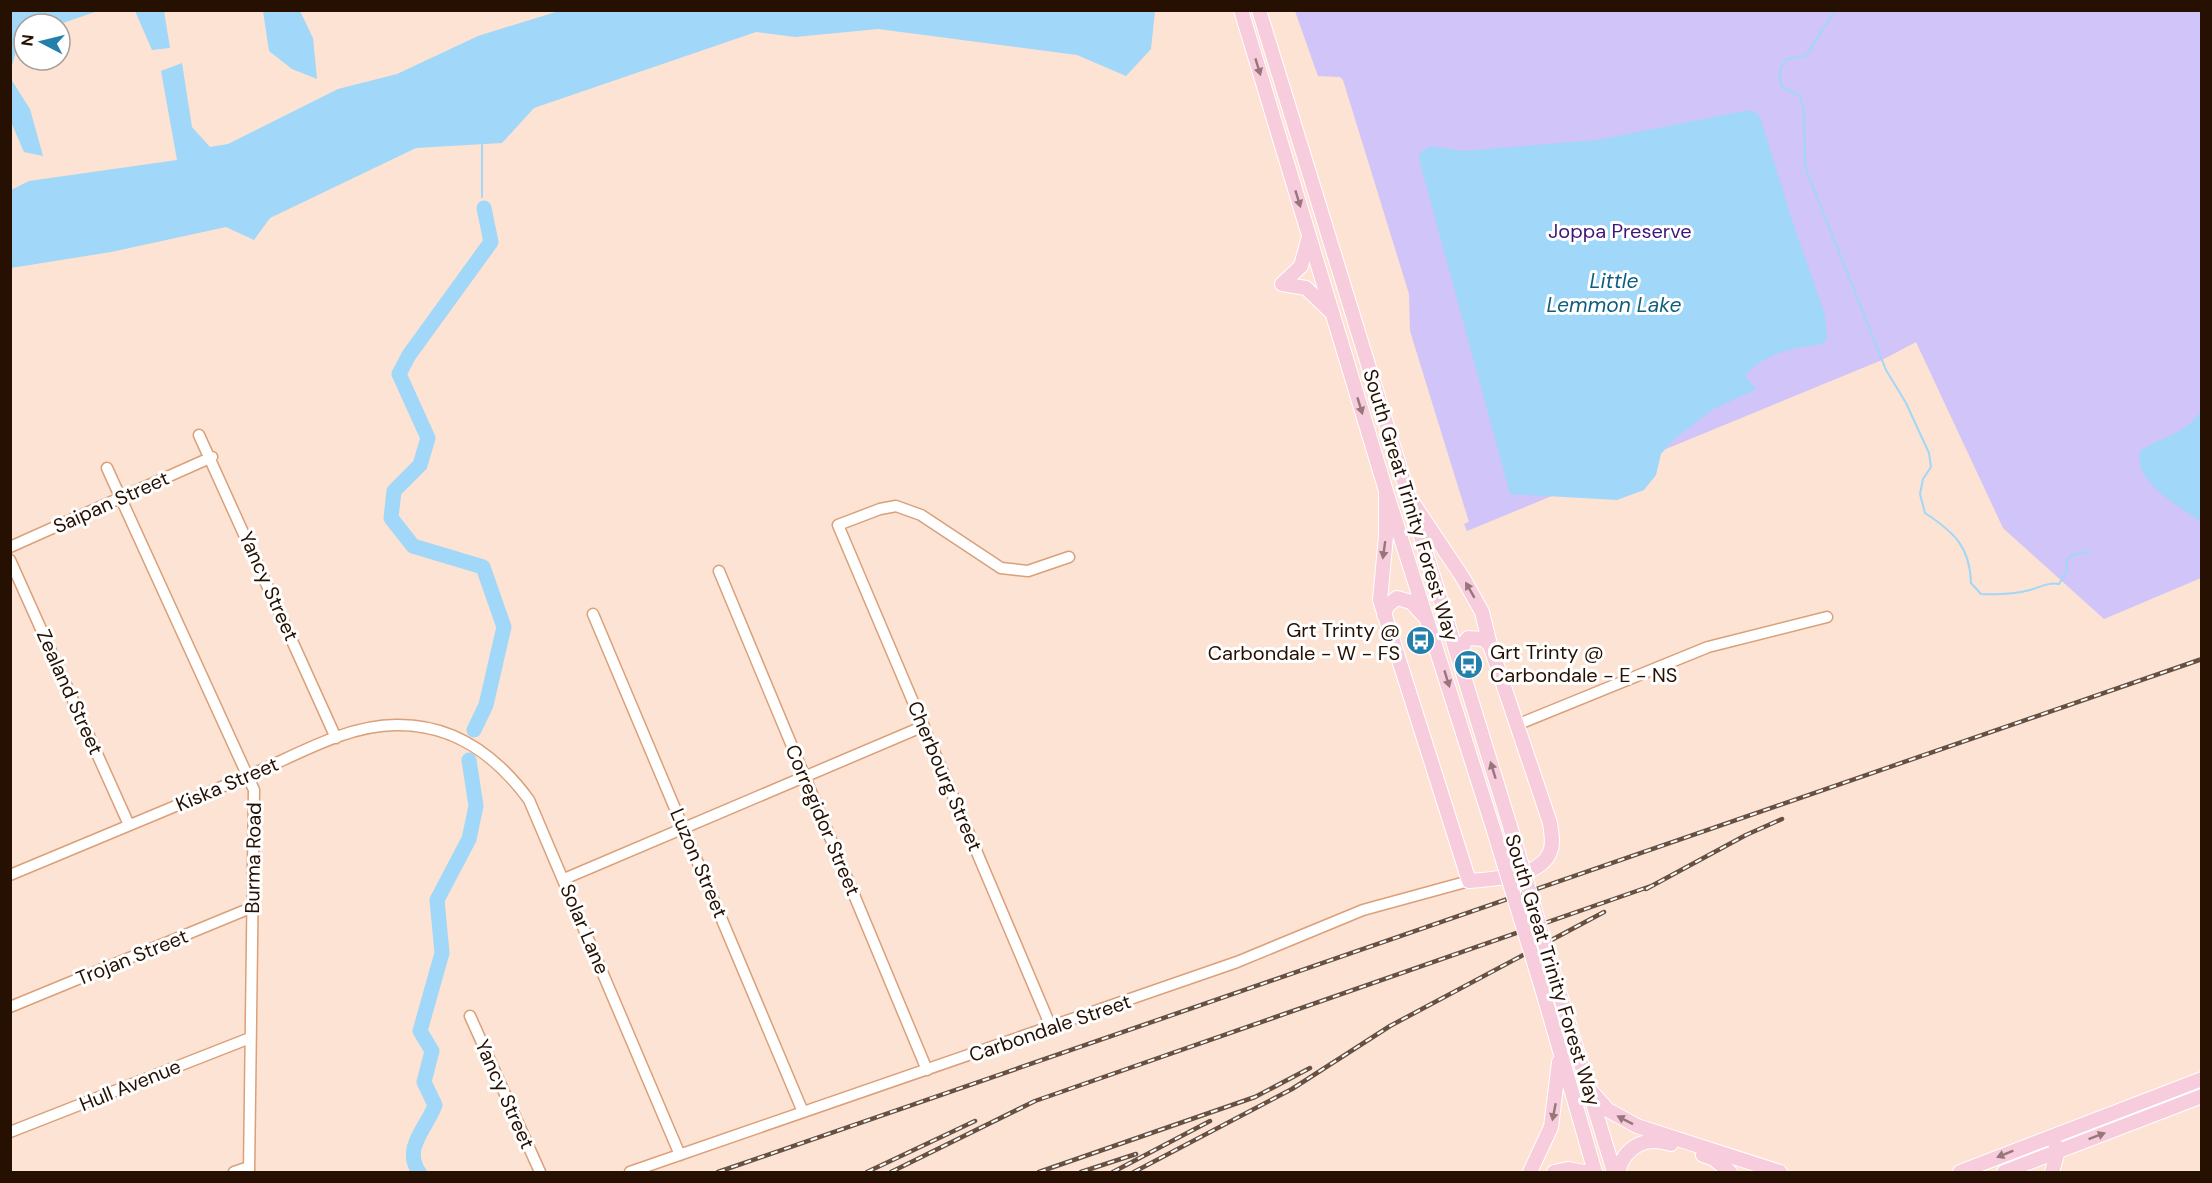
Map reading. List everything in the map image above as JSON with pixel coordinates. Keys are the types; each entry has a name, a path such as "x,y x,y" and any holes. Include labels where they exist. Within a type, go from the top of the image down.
{"main road":[{"name":"South Great Trinity Forest Way","path":"1241,10 1386,491 1494,831 1595,1173"},
{"name":"South Great Trinity Forest Way","path":"1259,10 1616,1173"},
{"path":"1309,234 1301,266 1282,284 1306,288 1332,313"},
{"path":"1320,274 1325,275 1331,282 1338,302 1355,328"},
{"path":"1386,491 1386,536 1380,590 1384,615 1469,880 1495,879 1531,870 1544,861 1550,851 1552,839 1550,823 1519,724 1490,645 1482,612 1409,497"},
{"path":"1384,615 1392,600 1404,598 1417,607 1429,623"},
{"path":"1460,663 1464,643 1468,639 1483,639 1490,645"},
{"path":"1530,1173 1551,1127 1560,1053"},
{"path":"1960,1173 2202,1079"},
{"path":"1590,1090 1608,1110 1637,1126 1780,1173"},
{"path":"2004,1173 2202,1096"},
{"path":"2051,1136 2058,1151 2052,1173"},
{"path":"1616,1173 1630,1149 1638,1144 1656,1140 1714,1159 1730,1173"},
{"path":"1554,1173 1568,1169 1584,1173"}],"street":[{"name":"Yancy Street","path":"199,435 212,457 336,738"},
{"name":"Saipan Street","path":"10,547 212,457"},
{"name":"Burma Road","path":"107,468 254,790 249,1170"},
{"name":"Cherbourg Street","path":"1051,1027 838,525 880,509 896,506 921,515 1000,568 1028,571 1069,557"},
{"name":"Zealand Street","path":"10,560 129,825"},
{"name":"Corregidor Street","path":"719,571 927,1070"},
{"name":"Luzon Street","path":"593,614 803,1112"},
{"path":"1519,724 1708,647 1827,616"},
{"name":"Kiska Street","path":"10,875 336,738 395,725 432,729 450,734"},
{"path":"564,879 924,726"},
{"name":"Solar Lane","path":"450,734 490,756 511,776 529,800 680,1155"},
{"name":"Carbondale Street","path":"630,1173 1237,962 1363,910 1469,880"},
{"name":"Trojan Street","path":"10,1007 253,908"},
{"name":"Yancy Street","path":"470,1016 540,1173"},
{"name":"Hull Avenue","path":"10,1132 250,1038"},
{"path":"234,1173 249,1170"}],"green space":[{"name":"Joppa Preserve","path":"1295,11 2201,11 2201,578 2104,619 2003,528 1916,342 1882,360 1467,531 1464,524 1469,522 1410,331 1409,294 1343,80 1340,77 1318,76"}],"water":[{"path":"11,10 98,11 72,20 72,12 12,12 11,69"},
{"path":"562,10 1155,11 1151,49 1126,76 1077,55 878,29 795,37 756,32 534,108 502,143 416,148 270,218 254,240 226,227 111,252 11,268 11,190 29,181 177,160 161,71 182,63 192,127 210,147 228,144 338,89 397,74 478,36"},
{"path":"135,11 164,11 170,48 152,50"},
{"path":"263,11 300,11 313,38 317,79 292,69 269,51"},
{"path":"11,79 30,109 43,156 24,152 11,122"},
{"name":"Little Lemmon Lake","path":"1749,110 1758,114 1761,120 1825,315 1827,338 1823,344 1802,347 1761,361 1745,376 1756,389 1712,410 1672,441 1661,454 1656,475 1644,490 1617,500 1510,494 1419,159 1420,153 1431,146 1462,151 1597,140"},
{"path":"2201,411 2202,522 2160,492 2144,474 2140,463 2140,451 2188,425"}],"waterway":[{"path":"1835,10 1806,56 1786,59 1780,72 1780,79 1782,87 1800,96 1804,110 1805,167 1886,370 1906,403 1929,453 1931,467 1923,479 1920,494 1925,513 1952,534 1964,550 1971,583 1981,594 2012,593 2048,584 2059,584 2067,569 2067,559 2075,554 2090,552"},
{"path":"482,143 482,197"},
{"path":"474,730 486,705 504,627 483,567 413,546 391,518 394,491 420,465 428,438 399,374 409,355 491,242 484,208"},
{"path":"419,1172 413,1154 418,1137 435,1105 424,1082 432,1051 420,1031 442,953 437,900 469,839 476,806 469,760"}],"railway":[{"path":"718,1172 2202,659"},
{"path":"1646,889 1746,835 1782,819"},
{"path":"891,1172 1035,1101 1654,885"},
{"path":"1134,1172 1292,1089 1390,1026 1604,912"},
{"path":"1039,1172 1255,1097 1310,1068"},
{"path":"867,1172 975,1121"},
{"path":"1113,1172 1210,1121"},
{"path":"1081,1172 1136,1154"}],"place":[{"name":"Grt Trinty @ Carbondale - W - FS","path":"1421,641"},
{"name":"Grt Trinty @ Carbondale - E - NS","path":"1469,664"}]}
